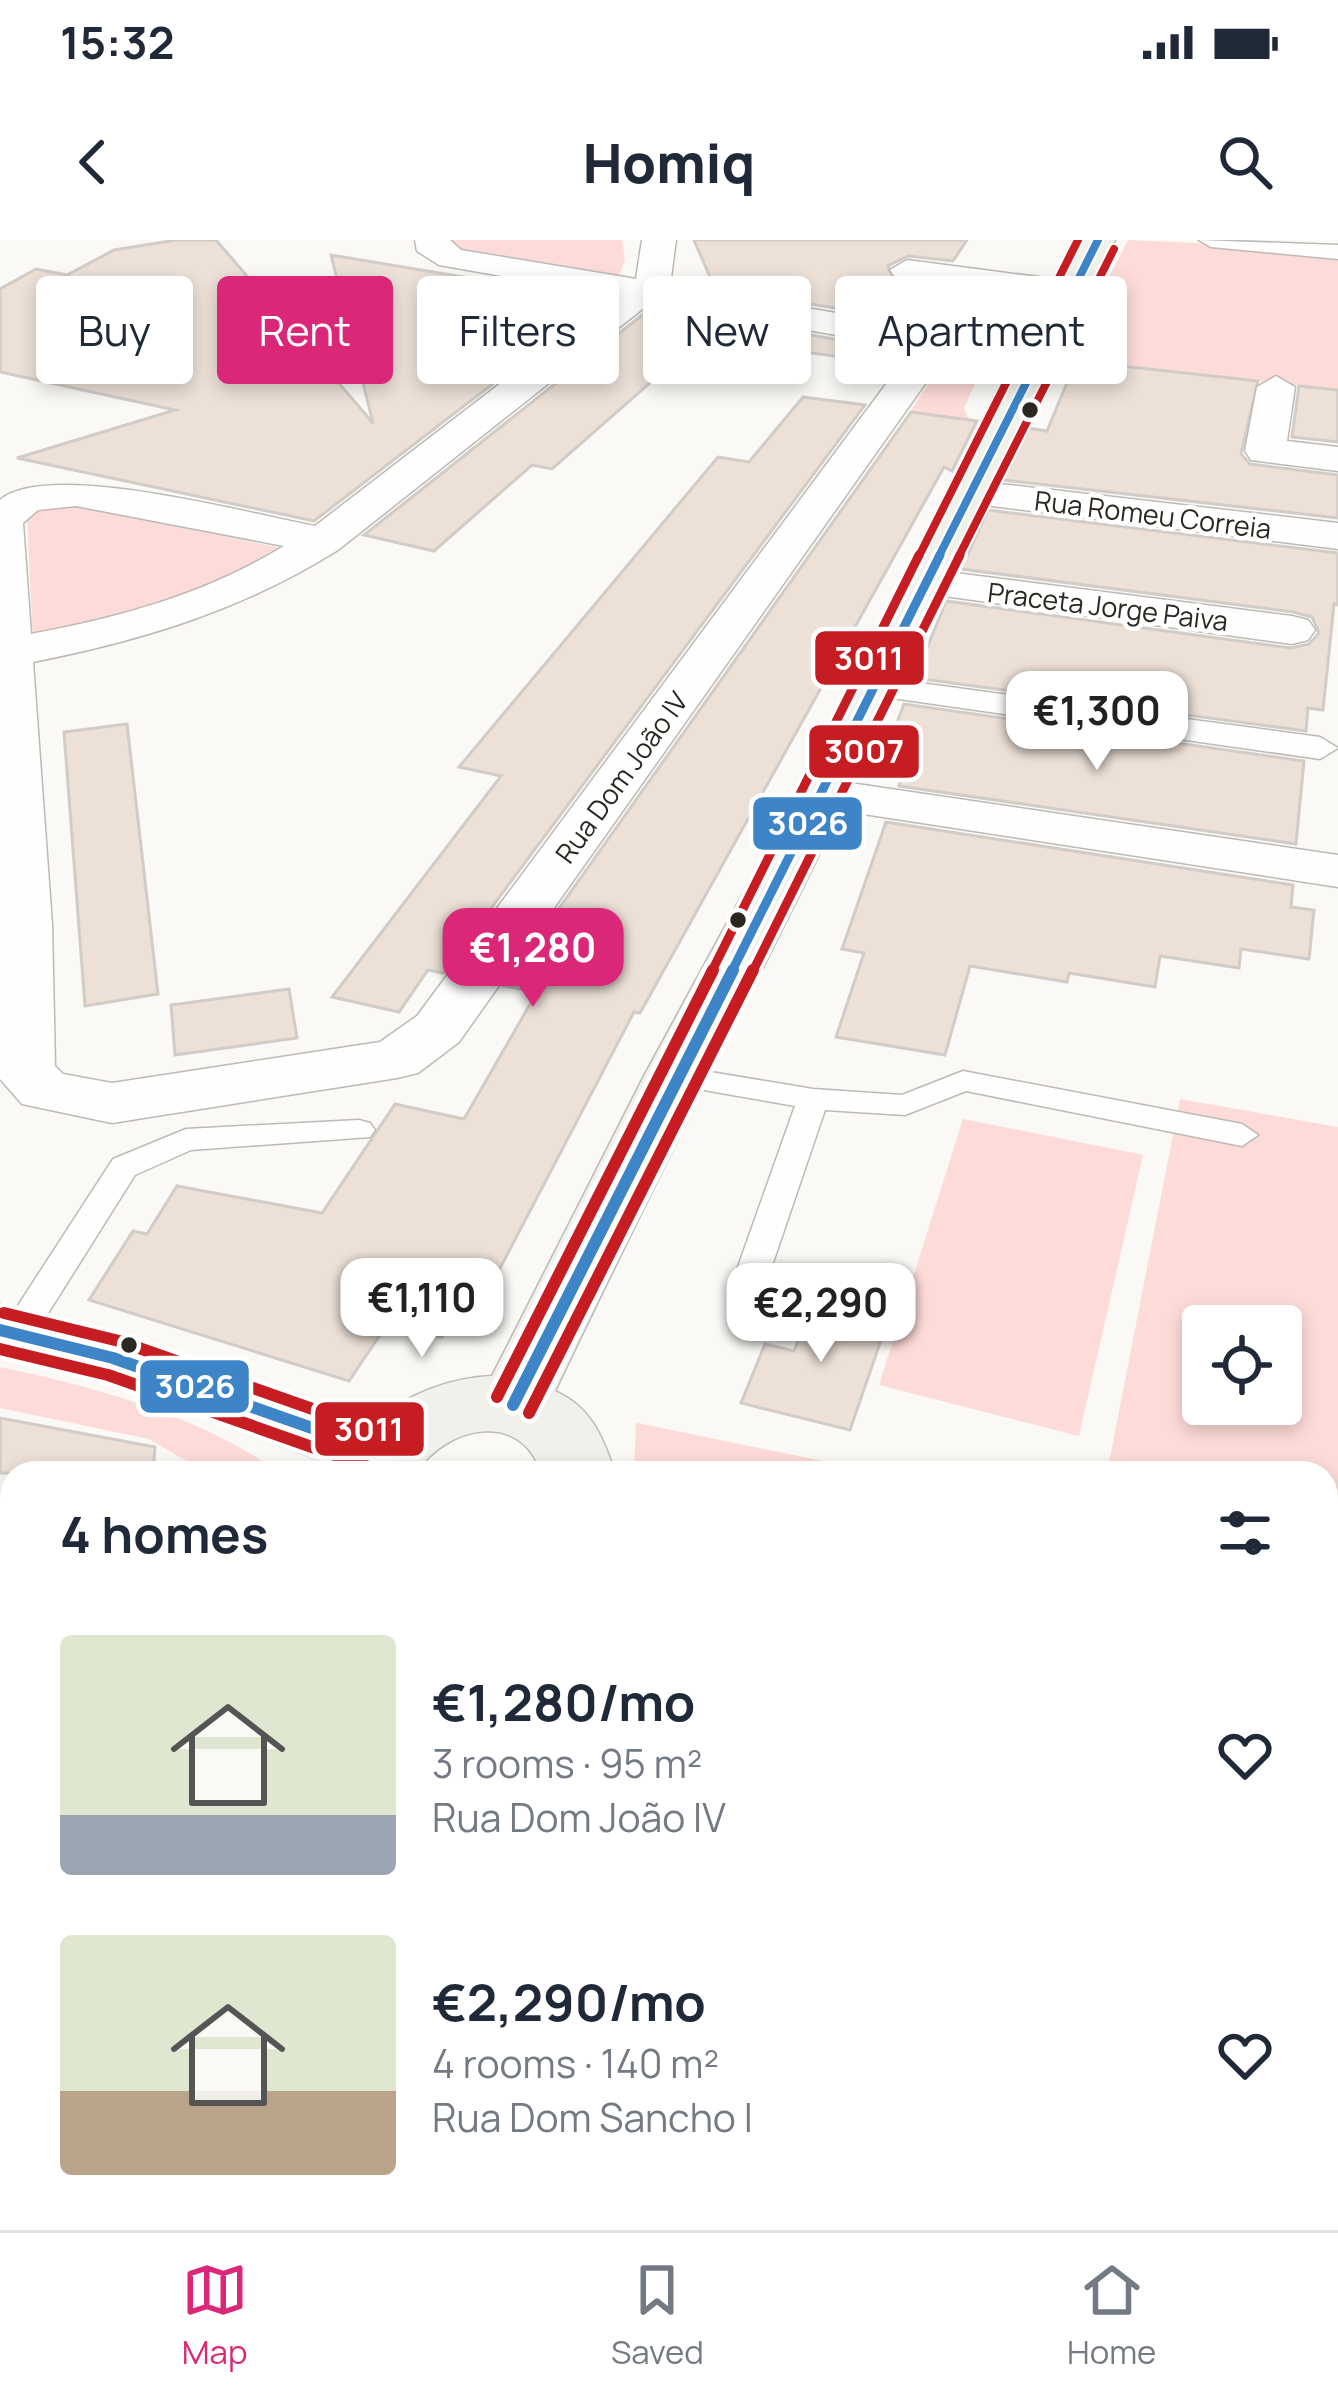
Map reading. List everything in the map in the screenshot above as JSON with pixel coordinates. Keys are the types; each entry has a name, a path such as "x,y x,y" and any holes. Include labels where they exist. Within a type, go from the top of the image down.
{"main road":[{"path":"1079,276 1098,240"},
{"path":"513,1406 674,1076 823,794 1023,384"},
{"path":"9,1332 113,1358 374,1461"},
{"path":"384,1461 406,1429 460,1405 513,1406 544,1419 564,1436 573,1461"}],"street":[{"path":"433,240 429,244 435,252 451,258 643,292"},
{"path":"658,276 662,260 659,240"},
{"path":"1211,240 1338,252"},
{"path":"907,270 951,276"},
{"path":"3,654 114,632 215,600 323,541 643,292"},
{"name":"Rua Dom João IV","path":"12,925 25,1071 44,1090 112,1103 233,1088 397,1059 438,1029 906,384"},
{"path":"1276,387 1265,451 1338,459"},
{"name":"Rua Romeu Correia","path":"967,492 1338,536"},
{"path":"12,925 2,520 26,499 76,494 323,541"},
{"name":"Praceta Jorge Paiva","path":"924,582 1292,630"},
{"path":"876,687 1320,748"},
{"path":"823,794 1338,871"}],"lane":[{"path":"674,1076 813,1099 905,1106 963,1081 1242,1135"},
{"path":"746,1292 813,1099"},
{"path":"9,1332 124,1167 186,1140 359,1130"}],"shaded area":[{"path":"622,240 625,260 619,276 600,276 462,253 447,243"},
{"path":"1128,240 1241,245 1338,260 1338,390 1127,366 1127,276 1110,276"},
{"path":"928,384 975,384 964,408 969,420 910,412"},
{"path":"67,504 295,551 208,595 33,641 27,518 40,507"},
{"path":"1180,1099 1338,1127 1338,1461 1109,1461"},
{"path":"963,1119 1143,1155 1079,1436 879,1385"},
{"path":"0,1367 146,1406 216,1435 262,1461 187,1461 149,1439 0,1408"},
{"path":"637,1423 822,1461 634,1461"}],"building":[{"path":"176,240 216,240 247,276 217,276 217,384 340,384 373,423 363,384 393,384 393,276 336,276 331,255 457,276 417,276 417,384 493,384 314,521 17,458 175,410 55,384 193,384 193,276 36,276 36,380 0,372 0,289 36,269 67,275 114,250"},
{"path":"694,240 967,240 953,261 908,256 888,266 892,276 835,276 835,308 811,304 811,276 710,276"},
{"path":"643,314 643,384 649,384 552,469 532,465 434,551 364,535 555,384 619,384 619,333"},
{"path":"811,335 835,339 835,356 811,353"},
{"path":"1127,367 1258,381 1241,454 1250,464 1338,475 1338,518 1002,480 1027,428 1047,431 1066,384 1127,384"},
{"path":"1299,386 1338,390 1338,442 1292,437"},
{"path":"803,397 865,405 443,973 428,970 399,1012 332,997 501,776 459,767 718,457 749,462"},
{"path":"911,412 977,421 952,471 944,467 640,1013 634,1012 497,1274 477,1272 442,1337 386,1326 349,1381 89,1300 133,1231 147,1234 177,1186 322,1213 395,1104 464,1119 537,992 504,986"},
{"path":"988,510 1338,553 1338,605 1334,604 1323,710 1308,708 1306,731 915,678 946,601 1291,648 1309,644 1319,633 1312,617 1293,612 961,569"},
{"path":"904,704 1304,761 1296,844 899,786 902,777 878,773"},
{"path":"127,724 158,994 85,1006 64,732"},
{"path":"886,822 1293,885 1291,907 1314,910 1309,959 1241,949 1239,968 1160,956 1155,987 1069,973 1067,982 970,966 945,1055 836,1037 864,953 842,949"},
{"path":"289,989 297,1038 175,1055 171,1005"},
{"path":"815,1296 890,1314 850,1430 741,1403 765,1344 794,1351"},
{"path":"0,1418 155,1447 154,1461 0,1461"}],"transit line":[{"name":"3011","path":"497,1397 1078,240"},
{"name":"3026","path":"513,1405 1098,240"},
{"name":"3007","path":"529,1413 1114,249"},
{"name":"3011","path":"4,1313 119,1341 392,1437"},
{"name":"3026","path":"0,1330 113,1358 386,1454"},
{"name":"3007","path":"0,1349 108,1375 352,1461"}]}
